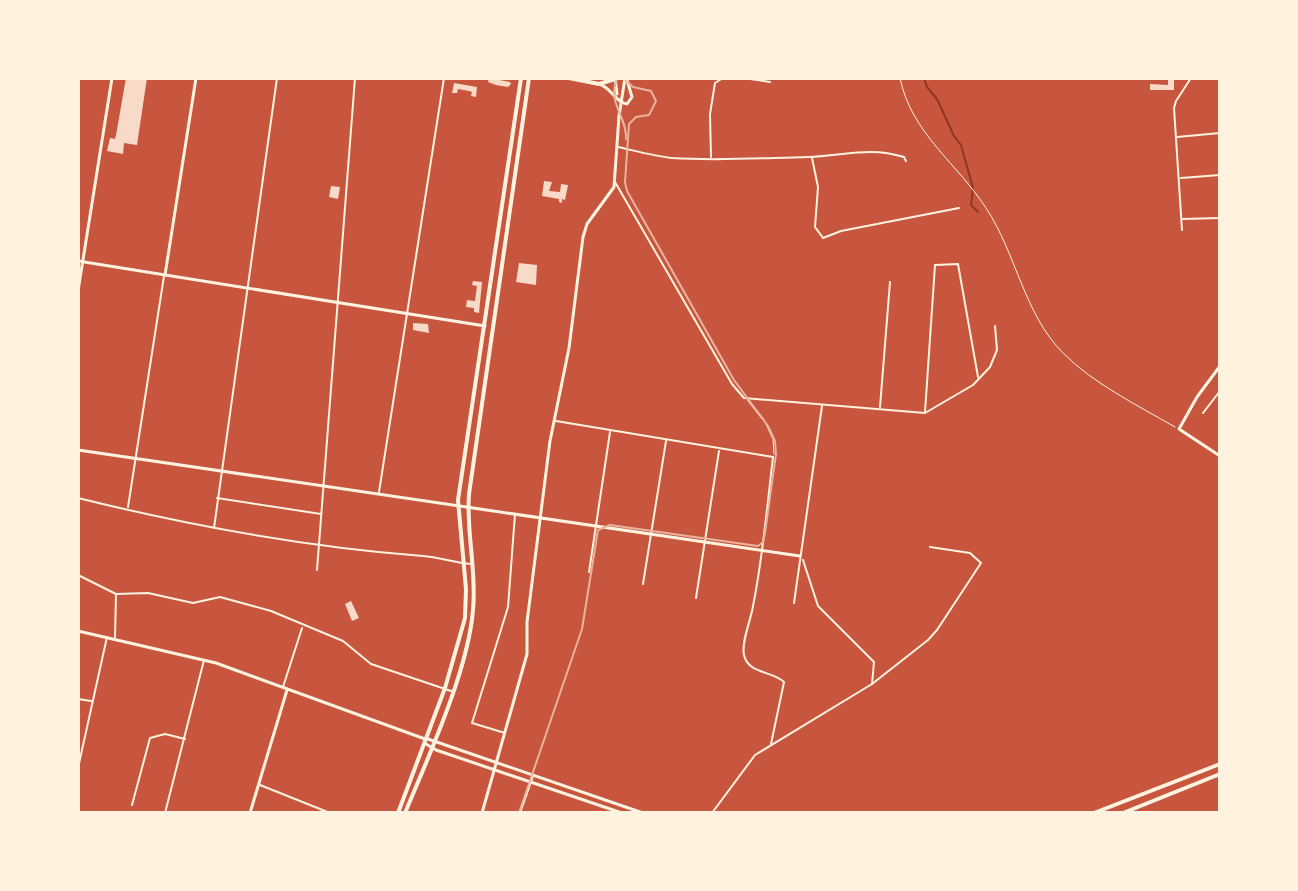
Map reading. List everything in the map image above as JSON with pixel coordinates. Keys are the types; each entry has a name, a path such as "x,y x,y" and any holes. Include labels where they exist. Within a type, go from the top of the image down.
{"main road":[{"path":"398,813 445,688 465,618 465,563 458,505 521,78"},
{"path":"405,813 453,691 473,613 468,506 471,475 529,78"},
{"path":"569,78 585,81 616,79"},
{"path":"485,326 492,327"},
{"path":"464,465 468,468 472,466"},
{"path":"463,473 467,471 471,475"},
{"path":"1094,813 1220,764"},
{"path":"1123,813 1218,775 1218,769 1212,768"}],"street":[{"path":"78,291 80,262 112,78"},
{"path":"127,508 196,78"},
{"path":"214,528 277,78"},
{"path":"317,570 355,78"},
{"path":"379,493 444,78"},
{"path":"482,813 527,654 530,602 554,421 569,348 585,231 612,191 620,101 626,78"},
{"path":"599,81 627,104 632,99 626,78"},
{"path":"711,158 711,96 715,83 723,78"},
{"path":"743,78 770,82"},
{"path":"1182,230 1174,104 1191,78"},
{"path":"616,79 620,101"},
{"path":"1177,137 1220,133"},
{"path":"617,147 670,158 811,157 875,150 904,157 906,161"},
{"path":"811,157 818,187 815,227 823,238 841,231 959,208"},
{"path":"1180,178 1220,175"},
{"path":"614,181 732,384 744,398 925,413 973,385 990,367 996,356 995,326"},
{"path":"1181,219 1220,218"},
{"path":"80,262 485,326"},
{"path":"925,413 935,265 958,264 978,378"},
{"path":"880,409 890,282"},
{"path":"1220,366 1179,429 1220,456"},
{"path":"1203,413 1220,391"},
{"path":"748,399 773,439 761,551 744,657 756,669 784,682 771,744"},
{"path":"794,603 822,406"},
{"path":"554,421 773,457"},
{"path":"589,572 610,432"},
{"path":"643,584 666,440"},
{"path":"696,598 719,449"},
{"path":"78,450 800,556"},
{"path":"78,498 214,528 472,564"},
{"path":"217,498 322,514"},
{"path":"505,733 472,723 508,607 515,513"},
{"path":"712,813 755,755 872,684 937,630 981,565 980,560 970,553 930,547"},
{"path":"800,556 818,606 874,662 872,684"},
{"path":"78,575 116,594 148,593 193,603 220,597 279,614 343,641 371,664 453,691"},
{"path":"115,639 116,594"},
{"path":"250,813 302,626"},
{"path":"78,631 204,660 425,741 497,762 643,813"},
{"path":"78,768 107,637"},
{"path":"165,813 204,660"},
{"path":"78,699 92,702"},
{"path":"132,805 150,738 165,734 185,739"},
{"path":"434,744 530,783 622,813"},
{"path":"520,813 533,775"},
{"path":"259,784 330,813"}],"path":[{"path":"900,78 904,100 921,130 985,206 1049,336 1062,352 1114,392 1179,429"}],"building":[{"path":"126,78 147,78 137,145 124,143 123,154 107,151 110,138 115,139"},
{"path":"489,78 511,84 508,87 496,85 488,82"},
{"path":"1168,78 1174,79 1174,90 1150,90 1150,84 1168,85"},
{"path":"454,83 477,87 476,97 471,96 472,92 458,89 457,93 452,93"},
{"path":"544,181 552,182 549,191 560,192 561,184 568,185 562,203 559,199 542,196"},
{"path":"331,186 340,187 338,199 329,197"},
{"path":"519,263 537,265 536,285 516,282"},
{"path":"473,281 482,282 479,313 474,312 474,308 466,307 467,300 475,301 477,286 472,285"},
{"path":"413,323 428,324 429,333 413,330"},
{"path":"351,601 359,618 352,621 345,604"}],"waterway":[{"path":"924,78 961,145 973,188 971,205 978,212"}],"tram line":[{"path":"617,78 614,96 626,139"},
{"path":"519,813 582,629 598,530 610,525 758,546 763,542 765,533 775,441 768,426 734,380 627,191 629,124 636,117 649,115 656,101 651,91 633,87 623,78"}]}
